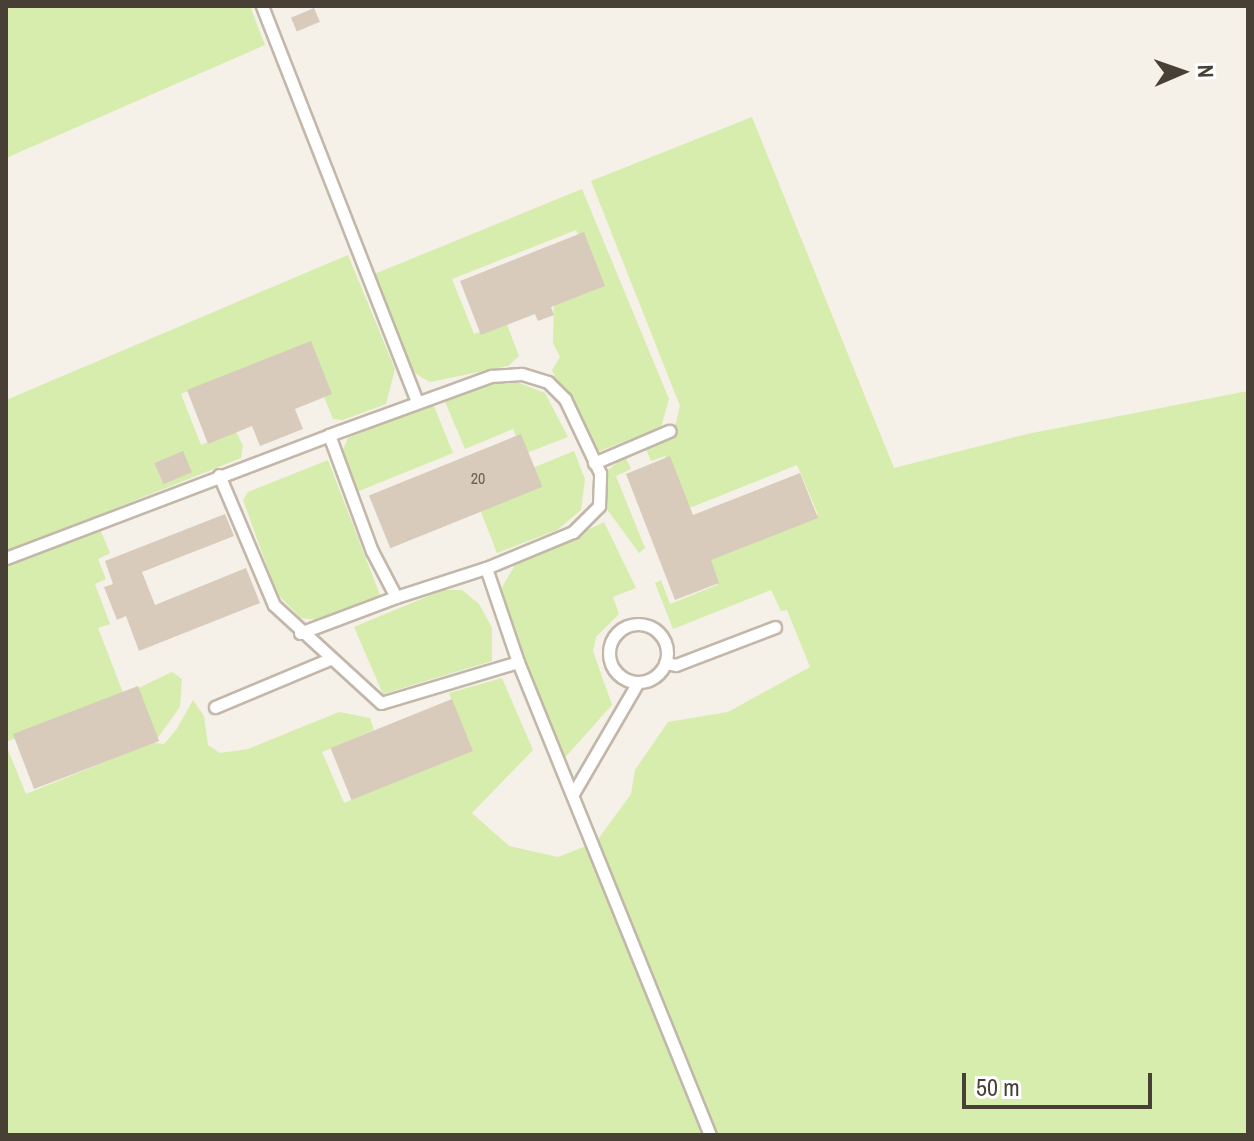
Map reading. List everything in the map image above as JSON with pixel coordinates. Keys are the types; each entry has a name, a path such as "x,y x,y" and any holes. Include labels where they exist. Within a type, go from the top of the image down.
{"lane":[{"path":"265,7 417,401"},
{"path":"6,558 219,475 491,376 521,374 548,382 565,399 594,463 602,489 594,516 573,532 486,568 300,633"},
{"path":"594,463 669,431"},
{"path":"329,435 372,551 396,597"},
{"path":"219,475 274,605 300,633 381,703 518,662"},
{"path":"486,568 518,662 574,792 710,1135"},
{"path":"632,625 653,630 666,648 665,663 652,679 638,682 619,675 611,664 611,643 619,632 632,625"},
{"path":"665,663 676,665 775,627"},
{"path":"215,707 330,659"},
{"path":"574,792 638,682"}],"green space":[{"path":"6,6 250,6 265,45 6,158"},
{"path":"752,117 894,468 1027,434 1248,391 1248,1135 6,1135 6,745 26,794 152,743 132,691 172,672 182,679 180,707 154,743 164,744 193,700 204,716 208,745 220,753 248,749 339,712 370,718 374,730 322,752 344,803 469,750 449,693 502,678 533,750 472,813 509,846 558,857 596,842 631,794 635,770 668,722 728,712 810,667 787,610 781,611 771,590 673,629 655,583 661,580 670,604 717,585 707,559 818,514 797,465 687,509 665,456 651,461 646,449 672,439 680,406 591,181"},
{"path":"582,189 669,399 661,427 600,451 588,447 552,370 560,357 553,343 554,302 598,284 576,230 452,279 474,334 506,322 519,356 508,366 430,382 421,377 411,370 372,275"},
{"path":"348,255 395,369 386,404 343,420 333,419 303,345 181,394 201,445 236,431 243,446 241,458 6,552 6,400"},
{"path":"509,379 545,393 568,437 524,454 513,429 465,449 443,397 473,384"},
{"path":"432,401 453,453 359,491 362,512 341,454 348,438"},
{"path":"574,451 585,479 581,510 557,530 497,553 479,507 530,469"},
{"path":"625,456 631,469 616,476 645,548 639,553 606,508 608,470"},
{"path":"328,460 380,595 318,620 301,618 277,594 243,500 248,492"},
{"path":"604,522 636,588 613,597 619,614 596,637 593,651 612,705 561,762 498,594 515,565"},
{"path":"100,529 110,553 98,559 106,579 95,584 110,624 98,628 124,695 6,742 6,567"},
{"path":"443,590 462,590 479,604 492,628 492,661 383,694 354,627"}],"building":[{"path":"314,8 320,22 297,32 291,18"},
{"path":"584,232 605,286 551,307 554,315 538,321 535,314 481,335 460,281"},
{"path":"311,341 332,394 295,409 303,429 260,446 252,426 208,444 187,390"},
{"path":"521,434 542,487 390,548 369,495"},
{"path":"183,451 192,472 163,484 154,463"},
{"path":"670,456 693,515 800,473 818,518 711,560 719,583 675,600 626,474"},
{"path":"225,514 234,536 142,572 155,605 246,568 260,603 139,651 126,616 117,620 104,587 113,584 105,561"},
{"path":"138,686 159,741 34,789 13,734"},
{"path":"452,699 473,751 352,800 331,748"}]}
